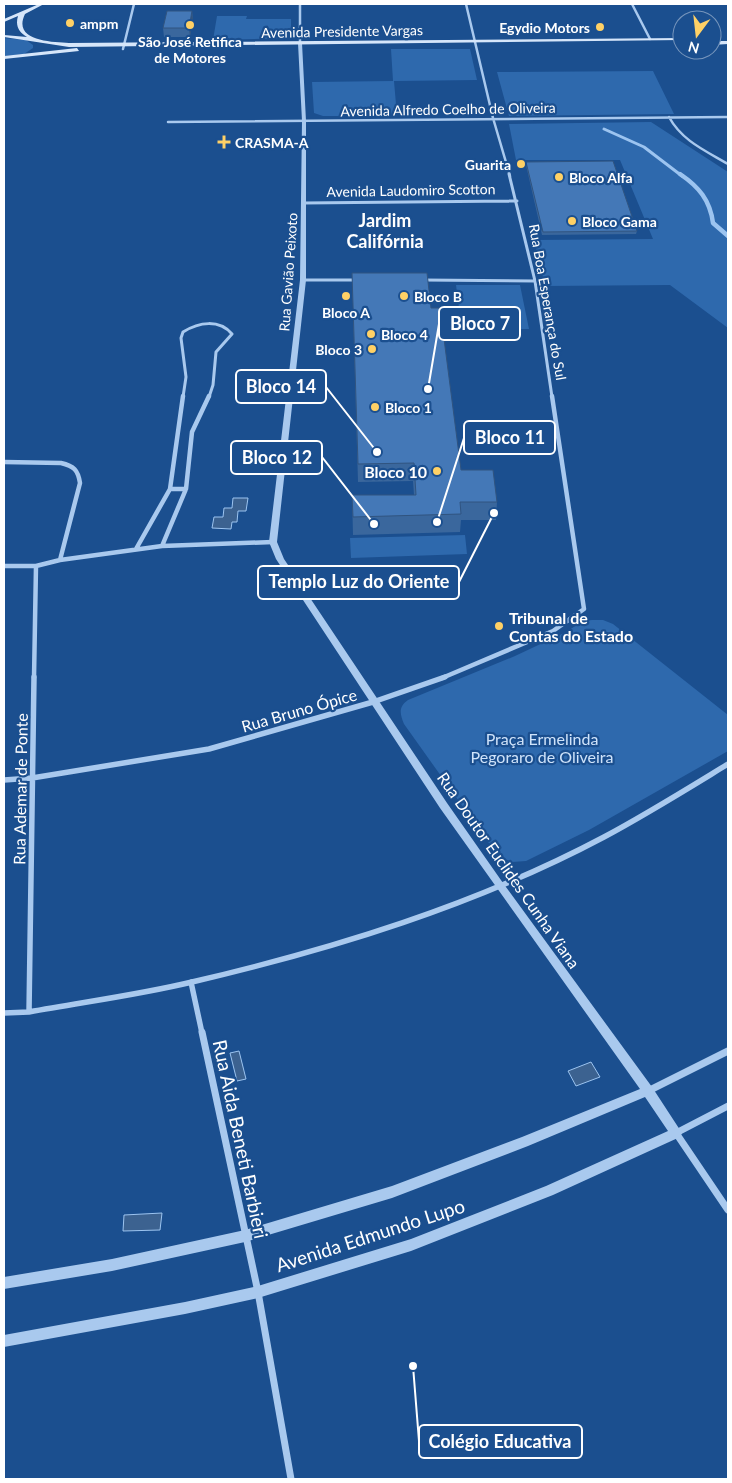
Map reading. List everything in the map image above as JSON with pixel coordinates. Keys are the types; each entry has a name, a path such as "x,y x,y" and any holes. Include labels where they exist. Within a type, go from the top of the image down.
{"main road":[{"path":"4,21 42,4"},
{"path":"23,12 18,22 19,27 26,35 41,44 39,50 33,55"},
{"name":"Avenida Presidente Vargas","path":"4,36 23,37 37,42 69,45 123,47 672,44"},
{"name":"Avenida Presidente Vargas","path":"476,44 672,39"},
{"name":"Avenida Presidente Vargas","path":"4,58 123,47"}],"street":[{"path":"123,47 134,4"},
{"name":"Rua Gavião Peixoto","path":"273,542 302,280 304,121 299,45 300,4"},
{"name":"Rua Boa Esperança do Sul","path":"466,4 493,118 517,200 535,281 584,608"},
{"path":"632,4 650,39"},
{"name":"Avenida Alfredo Coelho de Oliveira","path":"168,122 728,116"},
{"path":"669,117 679,132 728,164"},
{"name":"Avenida Laudomiro Scotton","path":"304,203 517,200"},
{"path":"302,280 365,280"},
{"path":"422,280 535,281"},
{"path":"136,550 170,489 180,432 186,377 181,338 183,332 196,325 218,325 225,327 232,334 216,352 212,385 206,406 192,432 186,489 162,546"},
{"path":"180,432 192,432"},
{"path":"4,462 61,463 74,468 79,474 80,483 60,560"},
{"path":"170,489 186,489"},
{"path":"4,566 36,566 60,560 162,546 273,542"},
{"name":"Rua Doutor Euclides Cunha Viana","path":"273,542 280,560 373,702 500,885 648,1091 728,1210"},
{"name":"Rua Ademar de Ponte","path":"29,1012 36,566"},
{"name":"Rua Bruno Ópice","path":"4,780 32,778 209,749 373,702 440,678 552,631 584,608"},
{"path":"4,1013 29,1012 192,982 361,937 500,885 601,839 685,793 728,764"},
{"name":"Rua Aida Beneti Barbieri","path":"192,982 258,1292 291,1479"},
{"name":"Avenida Edmundo Lupo","path":"4,1283 112,1265 245,1236 392,1192 524,1142 648,1091 728,1051"},
{"name":"Avenida Edmundo Lupo","path":"4,1340 258,1292 411,1245 549,1192 676,1133 728,1106"}],"green space":[{"path":"217,16 247,16 246,19 291,19 291,38 213,40"},
{"path":"4,38 26,40 33,45 33,48 24,54 4,56"},
{"path":"391,49 470,49 477,80 394,81 397,116 323,116 314,113 312,82 393,81"},
{"path":"653,71 674,114 509,116 497,72"},
{"path":"651,122 728,172 728,328 670,285 545,286 534,240 653,239 620,160 516,160 509,124"},
{"path":"456,285 520,285 529,329 462,330"},
{"path":"465,535 467,554 351,558 350,538"},
{"name":"Praça Ermelinda Pegoraro de Oliveira","path":"603,620 613,624 728,715 728,751 589,830 526,861 512,862 498,856 404,724 401,708 408,700 515,656 566,632 583,621"}],"shaded area":[{"path":"233,498 248,498 246,511 238,511 237,522 232,522 231,529 212,528 214,517 223,517 224,508 232,508"},
{"path":"239,1051 246,1079 237,1081 230,1053"},
{"path":"591,1062 600,1077 576,1086 568,1071"},
{"path":"162,1213 160,1230 123,1231 124,1215"}],"building":[{"path":"167,11 192,11 189,28 163,28"},
{"path":"613,161 637,231 543,232 526,162"},
{"path":"352,273 427,273 431,308 440,308 461,470 493,470 497,502 460,502 461,514 353,517 352,495 416,495 414,463 358,464"}],"waterway":[{"path":"604,129 644,147 682,176"},
{"path":"680,174 698,189 709,207 713,223 728,236"}],"place":[{"name":"ampm","path":"70,23"},
{"name":"São José Retifica de Motores","path":"190,25"},
{"name":"Egydio Motors","path":"600,27"},
{"name":"CRASMA-A","path":"224,142"},
{"name":"Guarita","path":"521,164"},
{"name":"Bloco Alfa","path":"559,177"},
{"name":"Bloco Gama","path":"572,221"},
{"name":"Bloco A","path":"346,296"},
{"name":"Bloco B","path":"404,296"},
{"name":"Bloco 4","path":"371,334"},
{"name":"Bloco 3","path":"372,349"},
{"name":"Bloco 7","path":"428,389"},
{"name":"Bloco 1","path":"375,407"},
{"name":"Bloco 14","path":"377,452"},
{"name":"Bloco 10","path":"437,471"},
{"name":"Templo Luz do Oriente","path":"494,513"},
{"name":"Bloco 11","path":"437,522"},
{"name":"Bloco 12","path":"374,524"},
{"name":"Tribunal de Contas do Estado","path":"499,626"},
{"name":"Colégio Educativa","path":"413,1366"}],"district":[{"name":"Jardim Califórnia","path":"385,230"}]}
